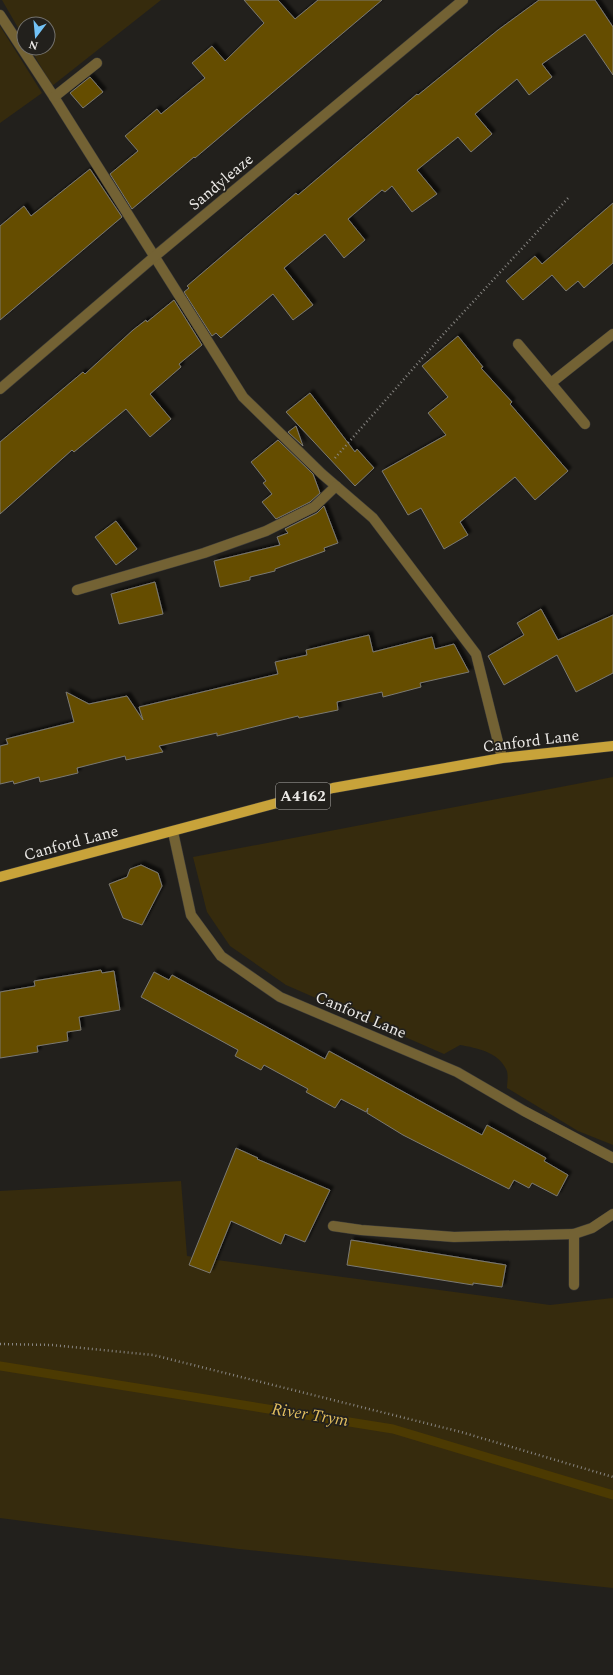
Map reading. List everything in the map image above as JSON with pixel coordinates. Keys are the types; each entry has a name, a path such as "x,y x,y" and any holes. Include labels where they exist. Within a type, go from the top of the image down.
{"main road":[{"name":"Canford Lane","path":"0,877 333,788 502,758 613,746"}],"street":[{"name":"Sandyleaze","path":"0,389 154,257 463,0"},
{"path":"0,15 54,97 243,397 322,474 373,518 476,654 502,758"},
{"path":"54,97 97,62"},
{"path":"551,383 613,334"},
{"path":"518,344 585,424"},
{"path":"77,590 204,553 266,531 314,507 336,486"},
{"name":"Canford Lane","path":"173,832 191,915 221,956 280,997 457,1072 524,1111 613,1158"},
{"path":"333,1226 362,1230 454,1237 574,1234 592,1228 613,1214"},
{"path":"574,1234 574,1284"}],"path":[{"path":"322,474 439,339 570,196"},
{"path":"0,1344 52,1345 153,1354 461,1432 613,1477"}],"shaded area":[{"path":"2,0 161,0 52,86 35,56 56,56 56,16 16,16 16,24"},
{"path":"0,26 16,52 16,56 19,56 42,93 0,123"},
{"path":"613,777 613,1145 578,1131 507,1088 508,1076 506,1069 498,1058 486,1052 460,1045 444,1054 286,985 230,946 207,912 193,857"},
{"path":"181,1181 187,1256 550,1305 613,1298 613,1588 239,1549 0,1518 0,1191"}],"building":[{"path":"244,0 278,0 295,19 318,0 382,0 195,158 194,157 132,209 110,174 138,151 125,136 157,109 161,114 205,78 192,63 212,46 225,61 264,23"},
{"path":"539,0 595,0 613,27 613,75 585,34 542,64 552,77 529,95 517,79 475,114 492,134 471,152 458,137 417,170 437,194 412,212 392,186 385,192 382,190 348,219 365,240 344,258 325,234 284,268 313,305 293,320 273,294 221,338 216,333 212,336 184,292 189,288 187,286 296,193 298,195 417,94 418,95 498,30"},
{"path":"90,77 103,92 83,108 70,93"},
{"path":"90,169 122,217 0,320 0,226 24,206 31,216"},
{"path":"613,203 613,263 584,288 578,281 566,291 552,275 523,300 506,281 535,256 542,264"},
{"path":"174,300 202,345 179,364 181,367 150,394 171,419 150,437 126,409 74,452 72,450 0,514 0,442 83,372 85,374 133,330 146,320 147,322"},
{"path":"458,336 483,367 481,368 512,402 510,404 568,471 535,500 515,477 460,522 468,535 444,549 421,508 408,515 382,471 446,435 428,413 448,397 422,366"},
{"path":"310,393 355,452 357,449 374,468 355,486 286,412"},
{"path":"296,426 303,446 288,432"},
{"path":"278,440 313,474 320,493 310,502 276,519 262,502 272,494 263,483 266,481 251,462"},
{"path":"324,506 338,543 324,548 325,551 275,569 275,571 250,577 250,580 220,587 214,561 280,545 277,537 288,533 285,529 317,513"},
{"path":"116,521 137,549 116,565 95,537"},
{"path":"155,582 163,614 119,624 111,594"},
{"path":"541,609 558,640 613,615 613,673 576,692 557,655 504,685 488,656 524,635 517,623"},
{"path":"369,635 373,652 432,637 435,649 454,644 469,672 420,683 421,687 383,697 382,692 337,702 338,710 299,718 298,716 217,736 217,733 159,746 163,752 126,760 125,756 77,768 78,773 40,782 39,777 14,784 13,781 0,784 0,746 8,744 6,739 74,722 66,692 89,704 127,696 143,720 139,707 278,674 275,662 307,655 306,650"},
{"path":"141,865 158,873 162,886 142,925 123,918 109,884 127,877 130,869"},
{"path":"101,970 102,973 114,971 120,1010 79,1017 81,1030 67,1032 68,1041 37,1046 38,1052 0,1058 0,992 35,986 34,981"},
{"path":"154,972 169,980 172,975 325,1059 329,1051 482,1135 487,1125 546,1158 544,1161 568,1175 557,1196 532,1183 529,1188 514,1180 509,1189 403,1135 367,1113 368,1108 366,1112 341,1099 335,1108 306,1092 308,1089 264,1065 261,1070 235,1056 238,1050 141,997"},
{"path":"236,1148 258,1158 257,1159 330,1190 305,1242 285,1234 281,1244 231,1221 210,1273 189,1265"},
{"path":"351,1240 506,1265 502,1287 473,1283 473,1285 347,1265"}],"waterway":[{"name":"River Trym","path":"0,1366 393,1429 613,1495"}]}
